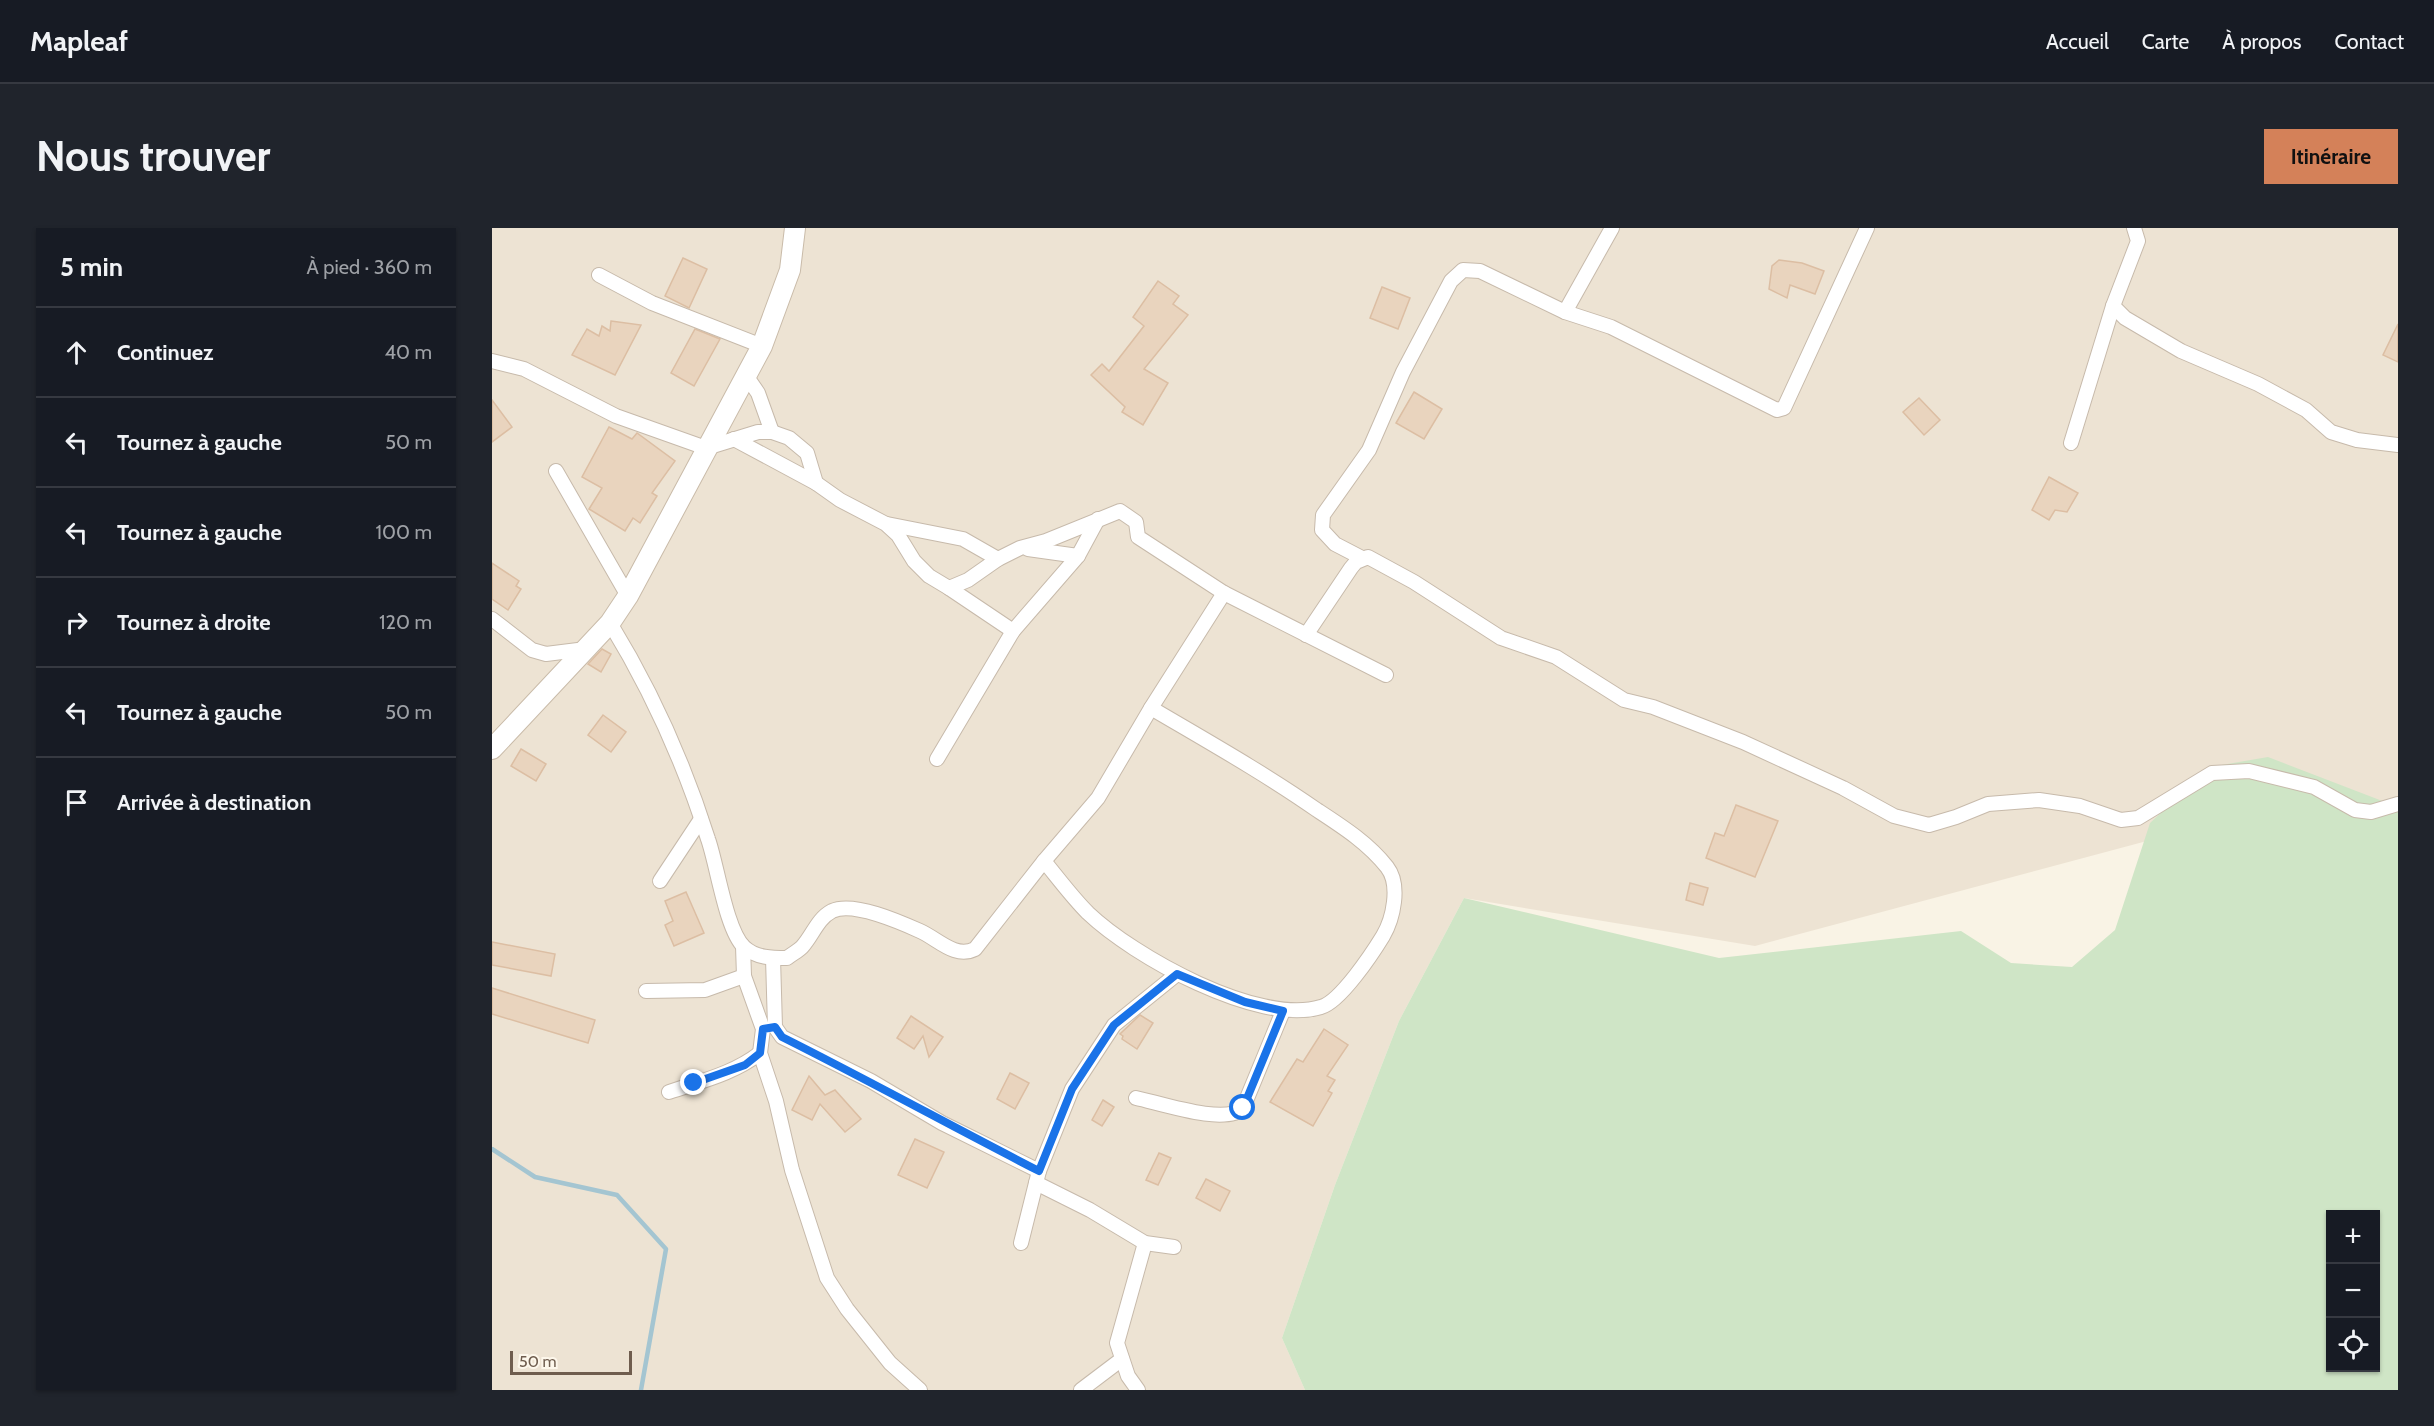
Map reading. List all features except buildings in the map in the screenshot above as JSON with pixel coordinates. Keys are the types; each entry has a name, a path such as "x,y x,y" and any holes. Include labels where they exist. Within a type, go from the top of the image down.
{"street":[{"path":"492,749 610,623 628,596 762,346 790,270 795,228"},
{"path":"1565,312 1612,228"},
{"path":"1362,558 1335,544 1322,530 1323,515 1369,450 1403,372 1451,281 1463,270 1480,271 1565,312 1611,327 1777,410 1784,408 1867,228"},
{"path":"2071,443 2113,306 2138,241 2134,228"},
{"path":"599,275 652,303 762,346"},
{"path":"2113,306 2125,318 2181,351 2258,384 2306,410 2331,432 2357,440 2398,445"},
{"path":"492,361 524,369 616,417 706,448 758,432 772,432 789,438 807,453 816,483"},
{"path":"747,377 758,393 772,432"},
{"path":"734,440 816,483 840,500 886,524 898,535 914,561 929,576 1013,631"},
{"path":"556,471 628,596"},
{"path":"949,588 968,580 998,559 1020,548 1046,541 1120,511 1136,522 1138,537 1224,593 1386,675"},
{"path":"937,759 1013,631 1078,556 1098,519"},
{"path":"886,524 963,539 998,559"},
{"path":"1020,548 1078,556"},
{"path":"1306,634 1351,568 1362,558 1368,557 1414,582 1501,638 1556,657 1624,700 1653,707 1743,742 1843,788 1894,816 1929,825 1956,818 1988,804 2039,800 2080,806 2121,820 2138,818 2212,773 2250,771 2314,787 2355,810 2371,812 2398,804"},
{"path":"743,946 758,956 787,958 802,946 819,921 832,911 853,907 922,932 955,951 967,953 975,950 1044,861 1098,798 1151,708 1224,593"},
{"path":"492,619 532,650 546,654 586,649"},
{"path":"610,623 642,674 701,819 730,918 743,946 744,976 769,1028 782,1037 872,1081 1145,1242 1174,1247"},
{"path":"1044,861 1088,913 1119,939 1177,974 1245,1002 1283,1011 1323,1007 1349,984 1373,952 1389,926 1395,894 1389,869 1362,841 1295,795 1151,708"},
{"path":"660,881 701,819"},
{"path":"669,1092 745,1065 760,1053 769,1028 773,958"},
{"path":"1021,1243 1038,1177 1072,1089 1114,1025 1177,974"},
{"path":"646,991 705,990 744,976"},
{"path":"1136,1098 1222,1117 1238,1113 1243,1108 1283,1011"},
{"path":"760,1053 776,1101 792,1170 827,1278 847,1309 890,1363 920,1390"},
{"path":"1138,1390 1128,1376 1117,1343 1145,1242"},
{"path":"1080,1390 1122,1359"}],"shaded area":[{"path":"492,228 2398,228 2398,832 2173,834 1755,946 1464,898 1399,1021 1335,1185 1282,1338 1305,1390 492,1390"}],"green space":[{"path":"2268,757 2398,807 2398,1390 1305,1390 1282,1338 1335,1185 1399,1021 1464,898 1719,958 1961,931 2011,963 2072,967 2115,930 2150,823 2210,767"}],"waterway":[{"path":"492,1149 535,1177 617,1195 666,1249 641,1390"}],"route":[{"path":"694,1083 745,1065 760,1053 763,1029 775,1027 782,1037 872,1081 942,1123 1039,1171 1072,1089 1114,1025 1128,1011 1151,997 1177,974 1245,1002 1283,1011 1243,1108"}]}
